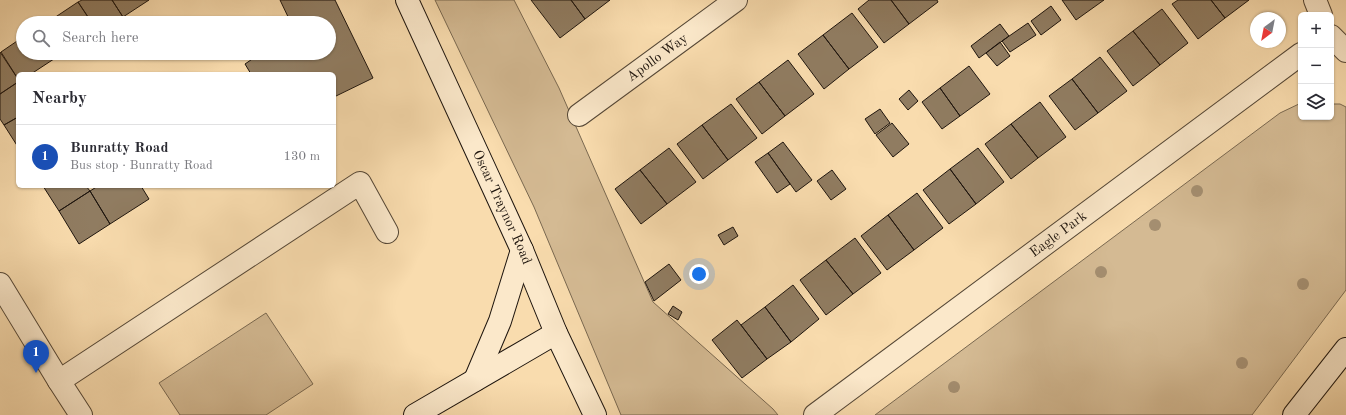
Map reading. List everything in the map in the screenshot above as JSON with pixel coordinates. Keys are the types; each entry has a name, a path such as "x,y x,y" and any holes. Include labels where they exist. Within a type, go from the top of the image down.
{"street":[{"name":"Oscar Traynor Road","path":"407,0 522,250 556,333 595,415"},
{"name":"Apollo Way","path":"579,115 736,0"},
{"path":"1315,0 1320,12"},
{"path":"1334,39 1346,51"},
{"name":"Eagle Park","path":"815,415 1298,56"},
{"path":"59,382 360,183 386,232"},
{"path":"475,380 500,322 522,250"},
{"path":"0,284 59,382 81,415"},
{"path":"416,415 556,333"},
{"path":"1294,415 1346,349"}],"shaded area":[{"path":"435,0 514,0 559,88 653,302 778,415 621,415 534,207"},
{"path":"1298,104 1298,120 1334,120 1334,104 1340,104 1346,107 1346,290 1252,415 875,415 1280,113"},
{"path":"266,313 313,384 266,415 180,415 159,383"}],"building":[{"path":"82,0 112,0 122,16 87,16 78,2"},
{"path":"112,0 149,0 125,16 122,16"},
{"path":"280,0 335,0 373,78 336,96 336,72 250,72 245,64 251,60 336,60 336,16 288,16"},
{"path":"531,0 571,0 585,19 560,38"},
{"path":"571,0 610,0 585,19"},
{"path":"869,0 891,0 909,24 884,43 858,9"},
{"path":"891,0 937,0 938,2 909,24"},
{"path":"1062,0 1104,0 1076,20"},
{"path":"1178,0 1211,0 1225,18 1198,39 1172,4"},
{"path":"1211,0 1249,0 1225,18"},
{"path":"78,2 87,16 57,16"},
{"path":"1051,6 1061,20 1041,35 1031,21"},
{"path":"1162,9 1188,43 1160,65 1133,31"},
{"path":"852,13 878,47 849,69 823,35"},
{"path":"1028,23 1036,35 1010,52 1002,41"},
{"path":"1000,24 1009,36 979,58 971,46"},
{"path":"1133,31 1160,65 1133,86 1107,51"},
{"path":"823,35 849,69 824,89 798,54"},
{"path":"16,42 16,60 52,60 34,72 16,72 16,76 1,52"},
{"path":"1000,42 1010,56 997,66 986,53"},
{"path":"0,52 16,76 16,83 0,94"},
{"path":"1100,57 1127,91 1098,113 1072,79"},
{"path":"788,60 814,94 785,116 759,82"},
{"path":"969,66 990,94 960,116 940,88"},
{"path":"1072,79 1098,113 1075,130 1049,96"},
{"path":"759,82 785,116 762,134 736,99"},
{"path":"16,83 16,118 4,125 0,119 0,94"},
{"path":"940,88 960,116 942,129 922,102"},
{"path":"909,90 918,101 908,110 899,99"},
{"path":"1040,102 1066,137 1038,158 1011,124"},
{"path":"731,104 757,138 728,160 702,125"},
{"path":"880,109 890,123 875,134 865,119"},
{"path":"16,118 16,144 4,125"},
{"path":"892,123 909,144 893,157 876,135"},
{"path":"1011,124 1038,158 1011,179 985,144"},
{"path":"702,125 728,160 703,179 677,144"},
{"path":"783,142 812,180 796,192 768,153"},
{"path":"669,148 696,182 667,204 640,170"},
{"path":"978,148 1004,182 976,204 950,169"},
{"path":"768,153 790,184 777,193 755,162"},
{"path":"950,169 976,204 949,224 923,190"},
{"path":"640,170 667,204 641,224 615,189"},
{"path":"832,170 846,189 831,200 817,181"},
{"path":"44,188 88,188 90,191 59,211"},
{"path":"95,188 142,188 149,199 110,224 90,191"},
{"path":"90,191 110,224 79,244 59,211"},
{"path":"917,193 943,228 914,250 888,215"},
{"path":"888,215 914,250 887,270 861,236"},
{"path":"733,227 738,236 724,245 718,235"},
{"path":"855,238 881,273 853,294 826,260"},
{"path":"826,260 853,294 826,315 800,280"},
{"path":"669,264 681,280 654,301 645,282"},
{"path":"793,285 819,319 791,342 765,307"},
{"path":"673,306 682,312 678,320 668,314"},
{"path":"765,307 791,342 767,359 741,325"},
{"path":"737,320 767,359 742,378 712,340"}],"place":[{"name":"Bunratty Road","path":"36,373"}]}
